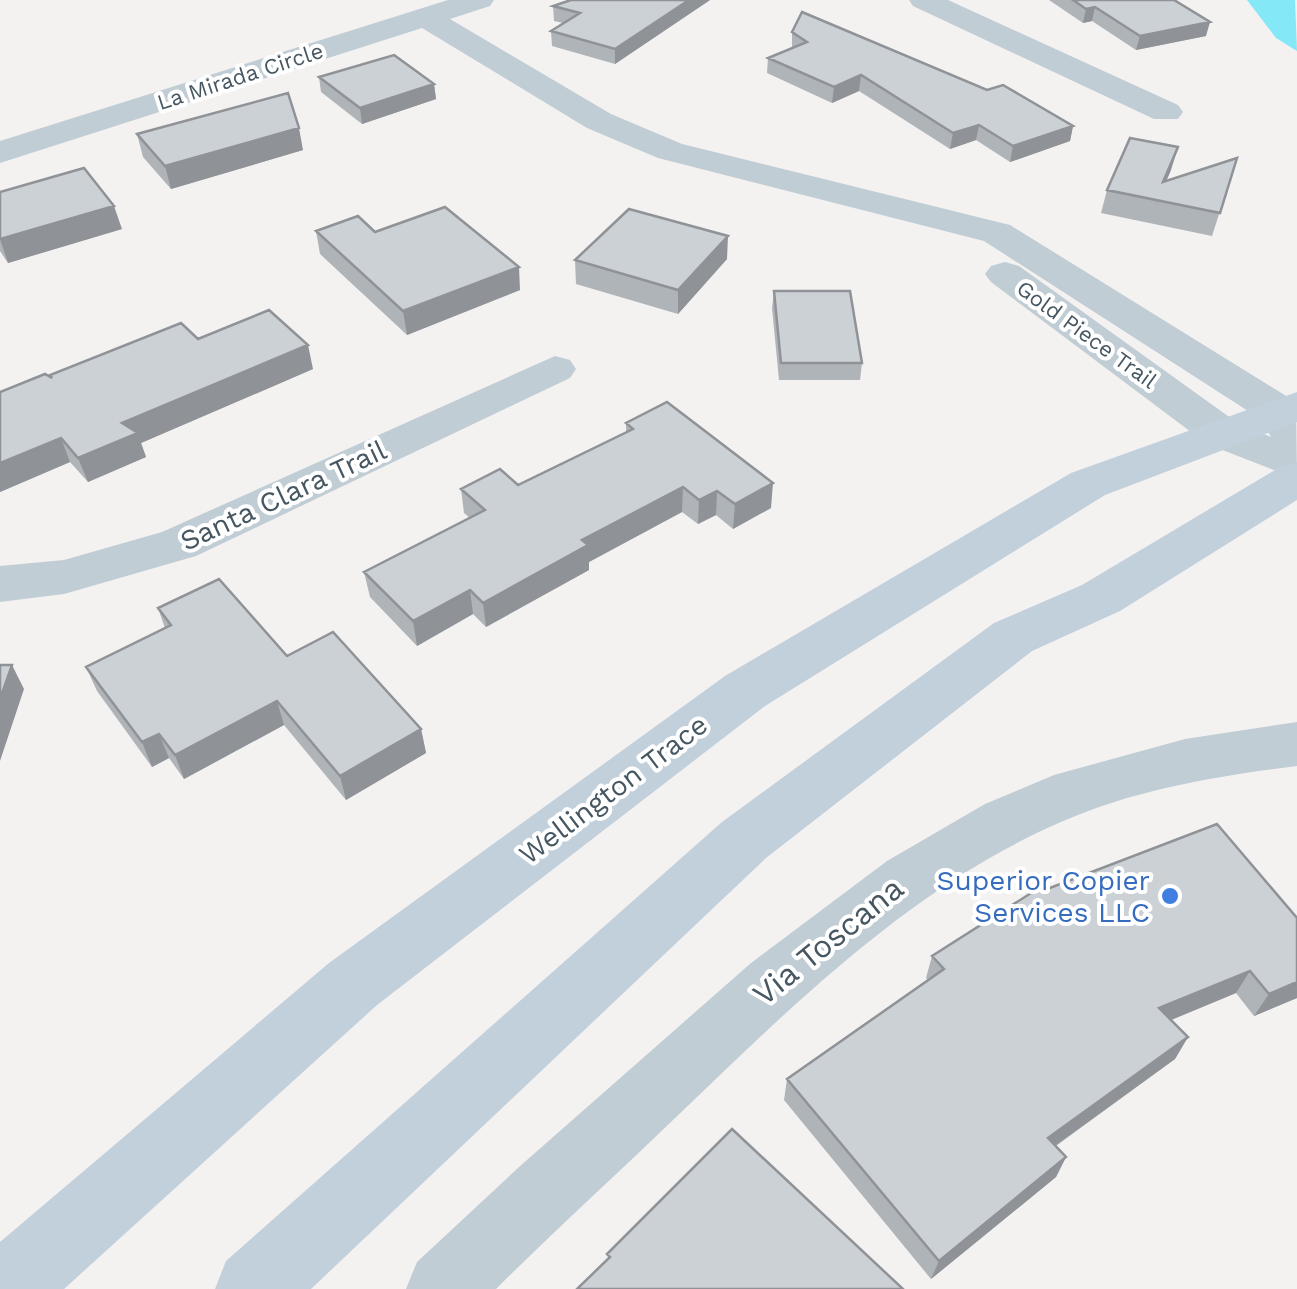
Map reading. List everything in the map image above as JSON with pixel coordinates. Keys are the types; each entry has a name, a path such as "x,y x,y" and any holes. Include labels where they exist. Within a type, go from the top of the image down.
{"street":[{"name":"La Mirada Circle","path":"0,152 479,0"},
{"path":"924,0 1166,112"},
{"name":"Gold Piece Trail","path":"425,17 631,138 997,234 1293,431"},
{"name":"Gold Piece Trail","path":"877,202 978,255 1223,434"},
{"name":"Santa Clara Trail","path":"0,584 64,578 179,544 555,369"},
{"name":"Wellington Trace","path":"4,1289 353,984 746,691 1088,484 1223,434 1293,431"},
{"path":"254,1289 744,840 1013,637 1102,598 1297,478"},
{"name":"Via Toscana","path":"444,1289 744,1009 912,874 1008,820 1075,792 1180,762 1297,744"}],"water":[{"path":"1247,0 1295,0 1297,51 1276,38"}],"building":[{"path":"571,0 689,0 615,49 551,31 580,13 553,6"},
{"path":"1073,0 1174,0 1210,22 1140,36 1095,7 1086,9"},
{"path":"802,12 987,90 1003,85 1073,126 1013,146 979,125 953,133 861,75 834,87 768,58 807,42 792,32"},
{"path":"394,55 434,84 360,108 319,77"},
{"path":"288,93 299,128 165,166 137,134"},
{"path":"1130,138 1178,147 1163,182 1237,158 1220,213 1107,190"},
{"path":"84,168 114,206 0,239 0,192"},
{"path":"445,207 519,267 403,311 316,231 358,216 375,232"},
{"path":"629,209 728,236 678,290 575,260"},
{"path":"774,291 850,291 862,363 781,363"},
{"path":"269,310 308,345 122,423 138,433 78,458 61,438 0,463 0,392 45,374 52,378 50,375 181,323 198,339"},
{"path":"667,402 773,483 735,504 717,491 699,500 683,487 582,540 588,545 483,603 470,590 413,621 364,572 485,510 461,489 500,469 518,485 633,429 626,423"},
{"path":"219,579 287,656 333,632 421,729 340,776 277,701 175,755 159,734 142,742 86,667 171,625 158,608"},
{"path":"0,665 12,665 0,699"},
{"path":"1217,824 1297,918 1297,982 1269,994 1250,971 1159,1008 1188,1037 1048,1138 1066,1157 939,1261 787,1079 944,969 932,956 1039,888 1042,891"},
{"path":"732,1129 903,1289 577,1289"}],"place":[{"name":"Superior Copier Services LLC","path":"1170,896"}]}
